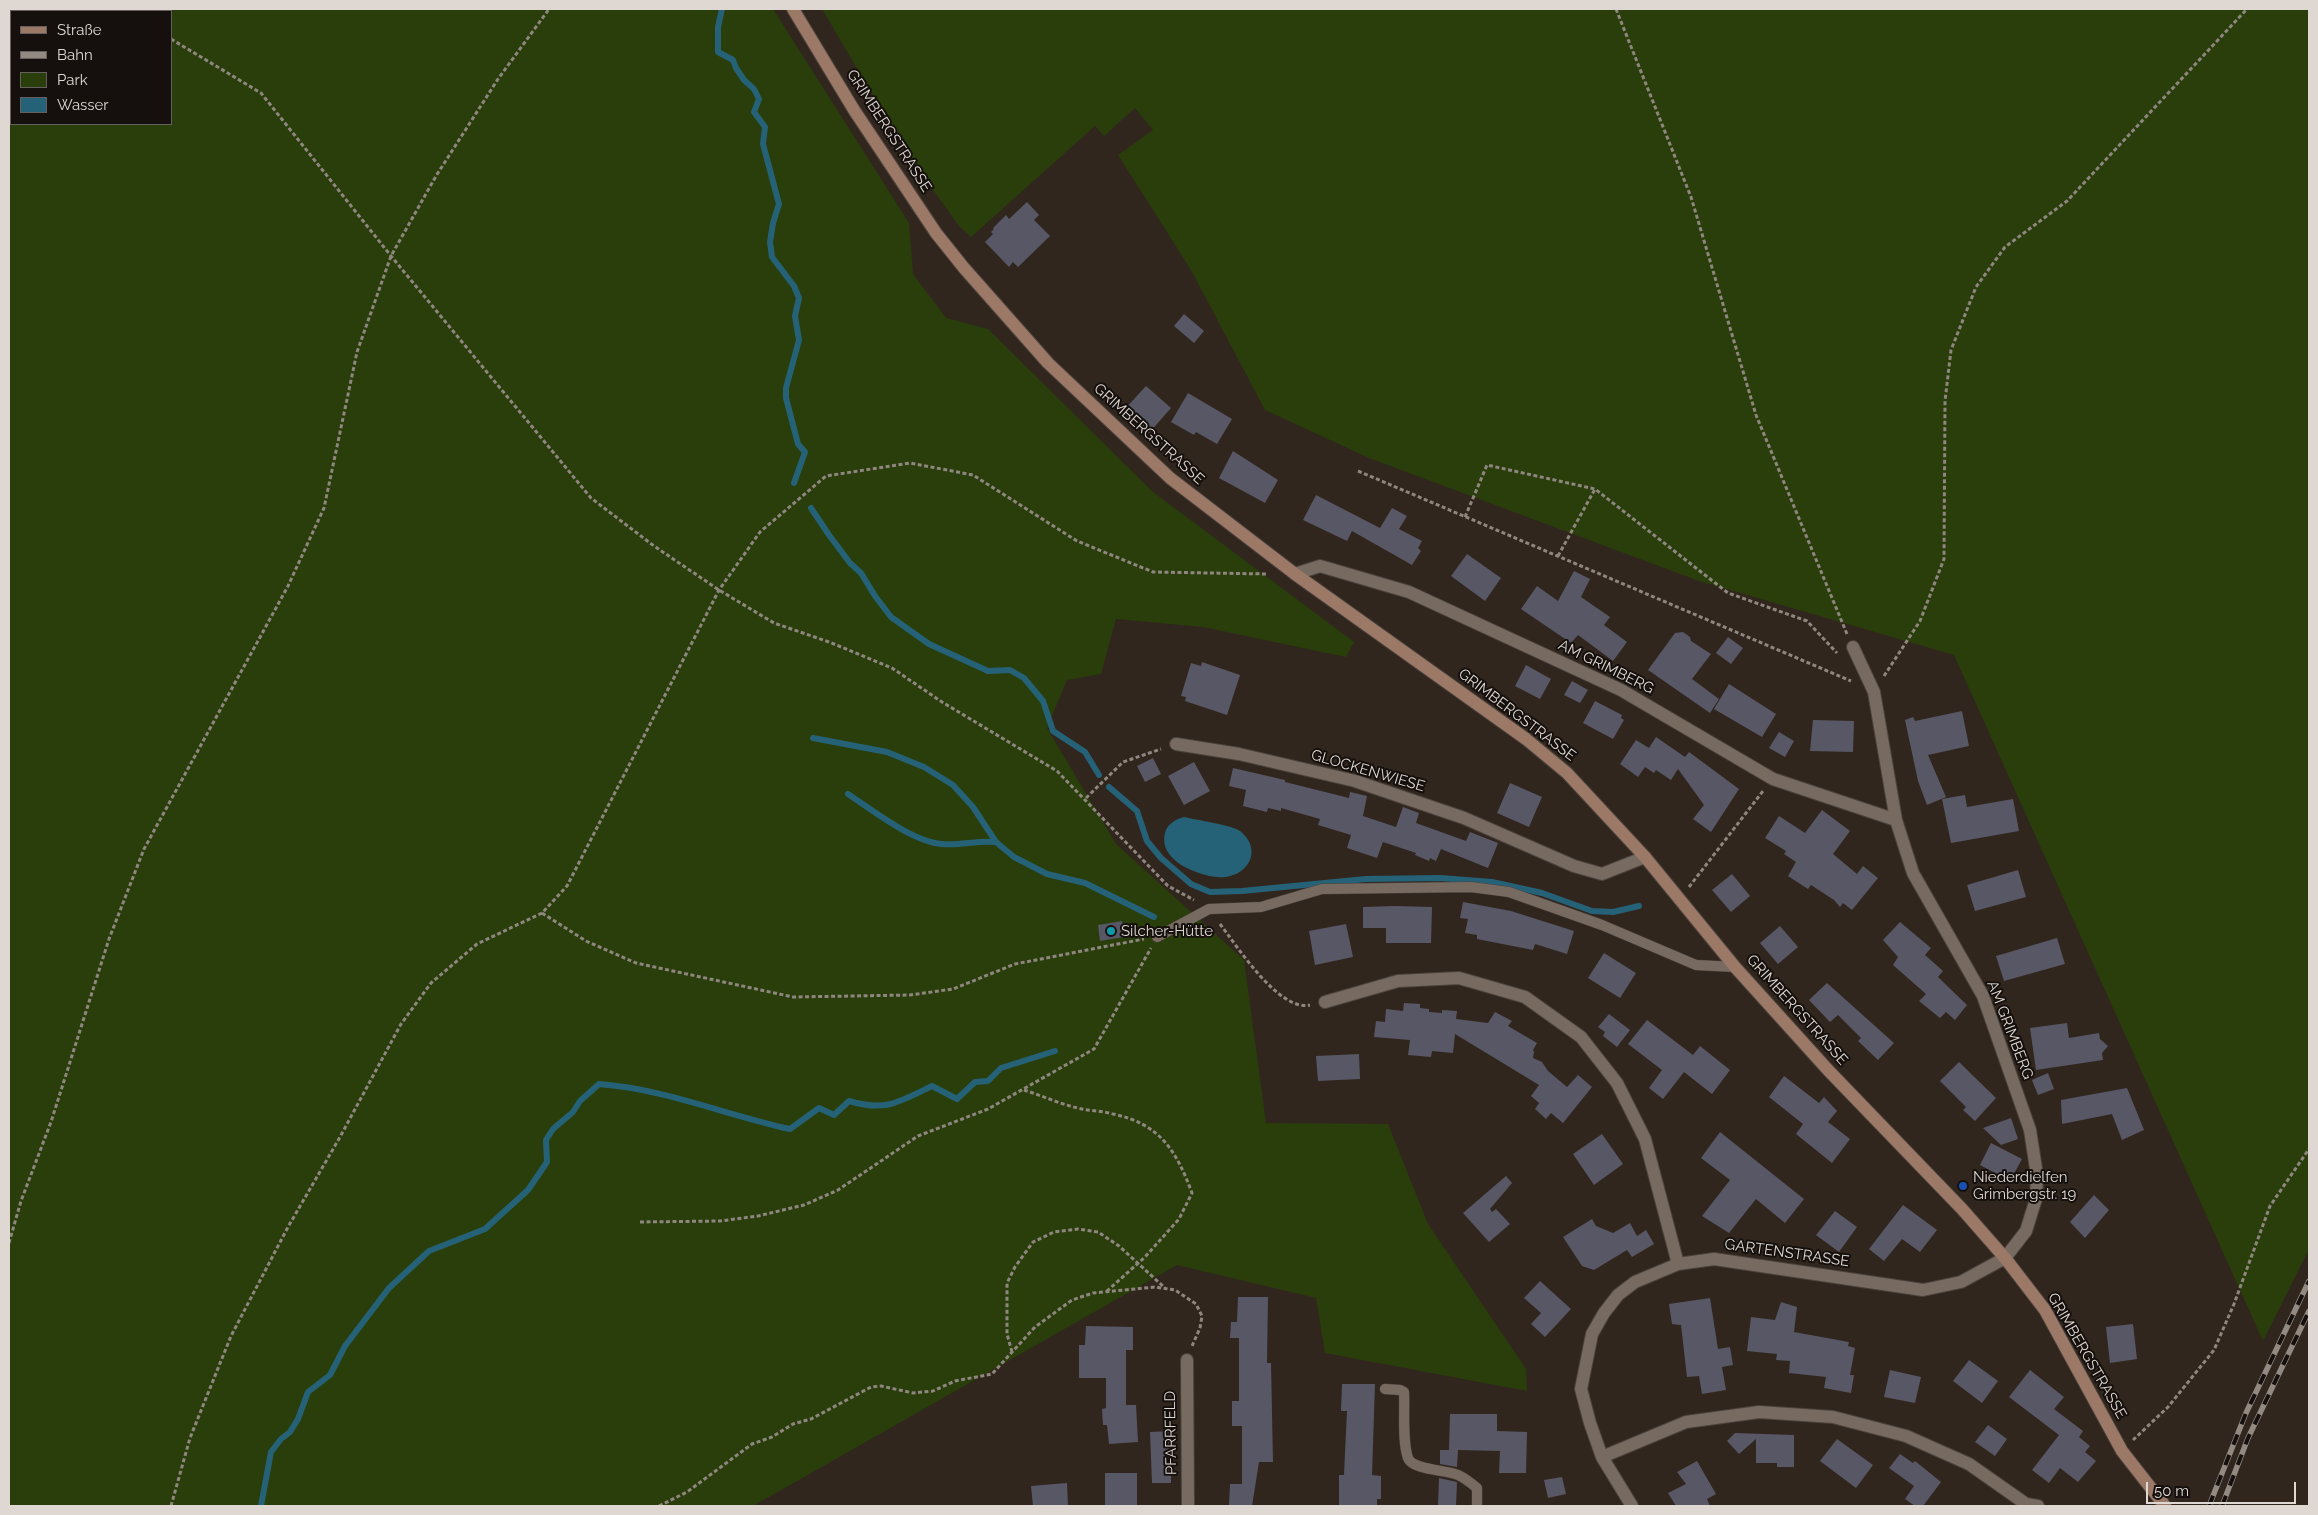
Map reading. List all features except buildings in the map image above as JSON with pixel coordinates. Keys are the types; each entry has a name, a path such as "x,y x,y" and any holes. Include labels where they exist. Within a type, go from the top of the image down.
{"street":[{"name":"GRIMBERGSTRASSE","path":"793,9 854,110 936,233 1035,349 1170,478 1295,574 1526,739 1567,773 1645,857 1735,967 1828,1070 1962,1209 2005,1258 2045,1310 2122,1450 2165,1506"},
{"name":"AM GRIMBERG","path":"1295,574 1320,566 1409,592 1621,690 1773,779 1896,820"},
{"name":"AM GRIMBERG","path":"1853,647 1874,692 1896,820 1913,873 1983,996 2030,1130 2037,1175 2036,1199 2026,1231 2005,1258"},
{"name":"GLOCKENWIESE","path":"1176,744 1239,754 1355,782 1464,818 1574,866 1602,874 1645,857"},
{"path":"1325,1002 1398,981 1459,978 1525,997 1581,1037 1617,1083 1645,1139 1678,1264"},
{"name":"GARTENSTRASSE","path":"1632,1506 1602,1457 1581,1389 1592,1334 1604,1313 1618,1295 1635,1282 1678,1264 1714,1258 1923,1290 1961,1282 2005,1258"},
{"name":"PFARRFELD","path":"1187,1360 1188,1506"},
{"path":"1602,1457 1686,1422 1759,1412 1833,1417 1906,1436 1969,1464 2026,1504 2038,1506"}],"lane":[{"path":"1157,937 1209,909 1261,907 1322,889 1471,887 1509,892 1602,925 1696,965 1735,967"},
{"path":"1384,1389 1404,1392 1406,1444 1408,1460 1411,1464 1435,1471 1457,1474 1470,1482 1477,1488 1477,1506"}],"path":[{"path":"9,1243 21,1201 51,1122 110,939 144,849 288,586 324,508 357,352 391,256 436,176 498,79 549,9"},
{"path":"1616,9 1691,197 1756,415 1853,647"},
{"path":"1358,471 1874,692 1920,621 1944,559 1945,401 1951,350 1976,287 2005,247 2067,201 2247,9"},
{"path":"172,40 261,92 391,256 591,498 654,546 719,590 774,623 829,642 892,668 942,702 1057,771 1086,798 1168,886 1209,909 1255,970 1281,997 1303,1007 1325,1002"},
{"path":"171,1506 190,1438 231,1336 288,1227 340,1137 401,1024 432,983 477,944 542,913 567,886 719,590 760,532 826,476 910,463 974,475 1077,541 1153,572 1295,574"},
{"path":"1465,517 1487,465 1595,489 1728,593 1807,621 1840,656"},
{"path":"1558,556 1595,489"},
{"path":"1086,798 1123,762 1176,744"},
{"path":"1679,898 1773,779"},
{"path":"542,913 586,941 636,963 792,997 910,995 953,989 1015,964 1157,937"},
{"path":"640,1222 720,1221 758,1216 804,1205 838,1190 918,1136 988,1109 1023,1090 1094,1049 1157,937"},
{"path":"1023,1090 1081,1109 1112,1114 1137,1121 1163,1138 1180,1162 1192,1193 1179,1219 1139,1262 1106,1292"},
{"path":"2122,1450 2168,1407 2214,1350 2234,1304 2270,1206 2309,1149"},
{"path":"1012,1352 1007,1334 1008,1283 1033,1242 1054,1232 1078,1229 1098,1232 1139,1262 1166,1289"},
{"path":"660,1506 687,1492 752,1444 772,1437 792,1424 811,1419 871,1387 881,1386 913,1394 933,1391 956,1381 992,1374 1035,1328 1072,1300 1106,1292 1155,1287 1175,1290 1196,1304 1202,1316 1200,1328 1187,1360"}],"green space":[{"path":"9,9 773,9 909,223 913,274 946,318 988,329 1153,492 1354,642 1346,657 1203,627 1116,619 1101,674 1067,680 1047,728 1116,844 1244,960 1266,1123 1388,1124 1428,1224 1526,1369 1527,1391 1325,1353 1316,1298 1177,1265 753,1506 9,1506"},
{"path":"822,9 2309,9 2309,1249 2263,1341 1954,655 1699,581 1369,458 1265,410 1191,270 1118,155 1153,130 1135,108 1104,136 1095,126 971,237 959,226 910,158"}],"water":[{"path":"1184,817 1240,831 1251,847 1249,863 1244,869 1227,877 1208,876 1180,864 1167,851 1164,843 1168,827 1172,822"}],"waterway":[{"path":"722,9 718,27 718,52 733,60 744,80 754,89 759,99 754,112 765,127 763,144 779,204 770,242 772,257 794,286 799,298 795,316 799,340 786,388 786,398 798,444 805,452 794,483"},
{"path":"811,508 850,563 861,573 891,617 929,644 988,671 1010,670 1024,678 1043,701 1053,731 1085,752 1099,775"},
{"path":"813,738 887,752 924,767 953,785 973,807 996,842 1014,857 1047,874 1085,883 1154,917"},
{"path":"1109,787 1137,811 1147,841 1161,858 1191,884 1210,892 1242,891 1366,879 1440,878 1492,882 1542,893 1592,911 1613,912 1639,906"},
{"path":"848,794 918,838 942,844 996,842"},
{"path":"261,1506 271,1452 281,1439 290,1432 298,1419 308,1392 330,1375 345,1346 389,1288 429,1251 485,1229 528,1190 547,1162 546,1140 553,1129 573,1112 580,1101 599,1084 648,1091 790,1129 819,1108 834,1115 849,1101 873,1106 892,1104 932,1086 957,1099 975,1082 988,1081 1001,1068 1055,1051"}],"railway":[{"path":"2209,1506 2246,1413 2309,1281"},
{"path":"2222,1506 2248,1438 2309,1311"}],"place":[{"name":"Silcher-Hütte","path":"1111,931"},
{"name":"Niederdielfen Grimbergstr. 19","path":"1963,1186"}]}
